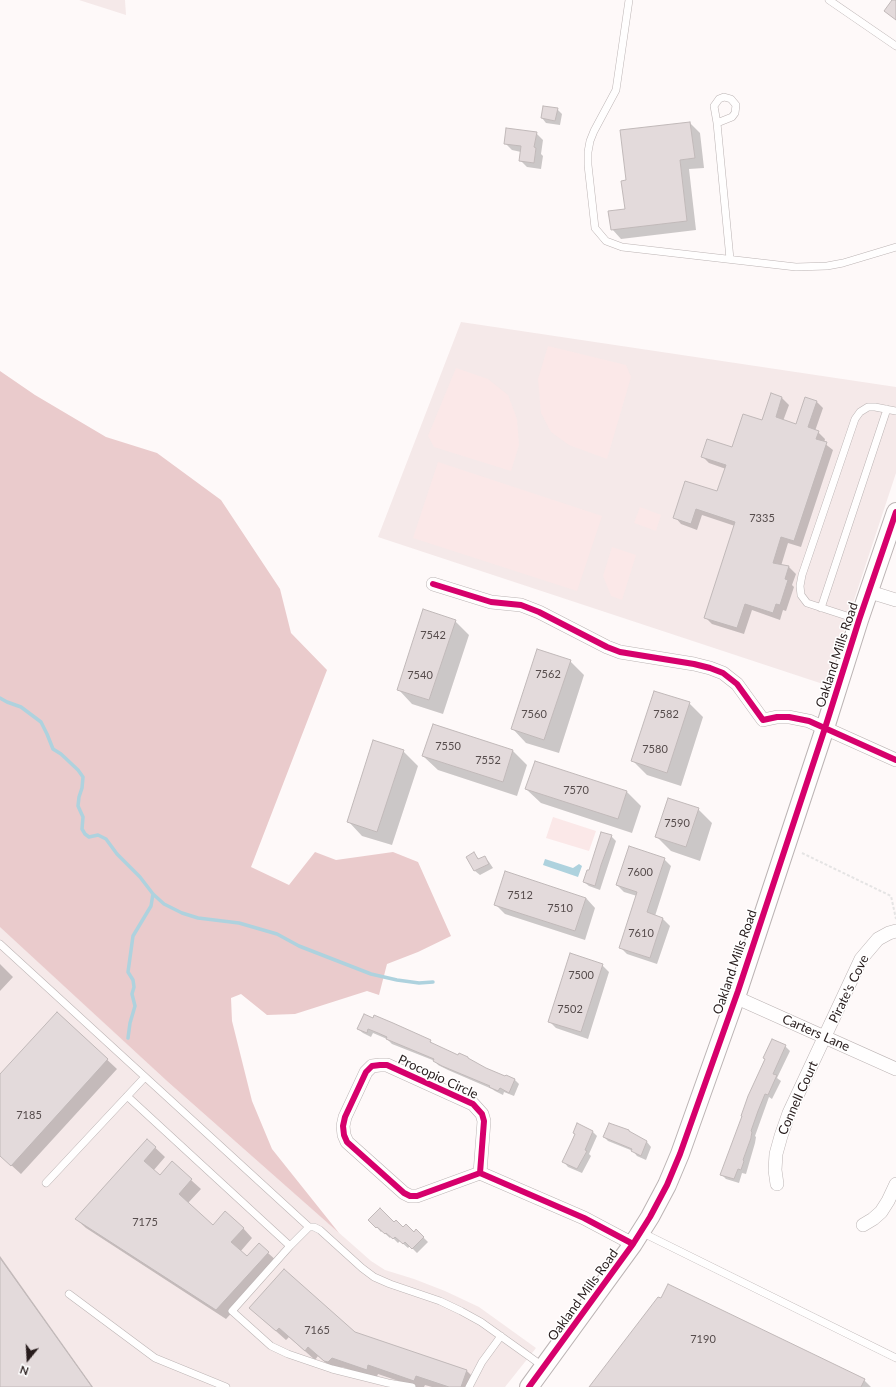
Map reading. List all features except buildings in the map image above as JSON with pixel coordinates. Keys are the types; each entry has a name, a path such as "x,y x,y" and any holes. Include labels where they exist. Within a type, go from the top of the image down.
{"street":[{"name":"Oakland Mills Road","path":"529,1387 637,1238 667,1185 680,1154 735,997 896,512"},
{"path":"433,584 491,602 521,605 539,612 607,647 620,652 710,668 723,673 737,684 763,720 778,717 789,717 809,721 896,760"},
{"path":"870,592 896,600"},
{"name":"Pirate's Cove","path":"825,1037 861,959 878,939 888,933 896,931"},
{"name":"Carters Lane","path":"735,997 896,1069"},
{"name":"Connell Court","path":"777,1184 775,1170 776,1154 780,1136 789,1113 825,1037"},
{"name":"Procopio Circle","path":"387,1065 473,1104 482,1114 484,1121 480,1173 417,1196 410,1196 404,1193 347,1142 344,1135 343,1126 346,1117 366,1072 372,1066 387,1065"},
{"path":"480,1173 584,1218 637,1238"},
{"path":"863,1225 874,1219 881,1212 896,1184"}],"lane":[{"path":"629,0 616,90 594,131 588,152 595,228 606,241 622,247 796,267 827,266 843,263 896,247"},
{"path":"830,0 896,46"},
{"path":"717,123 730,259"},
{"path":"859,620 807,603 801,596 800,586 804,567 855,419 860,412 868,407 896,411"},
{"path":"821,608 887,409"},
{"path":"0,944 309,1227 314,1227 320,1230 374,1277 440,1301 461,1311 481,1322 544,1367"},
{"path":"46,1183 145,1077"},
{"path":"127,1096 290,1246"},
{"path":"309,1227 232,1311 271,1346 288,1354 332,1369 388,1383 412,1387"},
{"path":"637,1238 896,1358"},
{"path":"69,1294 155,1358 226,1387"},
{"path":"469,1387 482,1362 501,1336"}],"path":[{"path":"802,853 891,896 896,920"}],"shaded area":[{"path":"79,0 125,0 126,15"},
{"path":"461,322 896,387 896,473 826,685 378,537"},
{"path":"548,346 626,365 631,377 607,459 569,445 551,432 541,413 538,379"},
{"path":"456,368 488,379 508,395 517,419 519,445 511,471 434,447 428,436"},
{"path":"0,371 35,395 106,437 157,453 221,500 280,589 291,633 327,670 251,867 289,885 315,852 336,860 393,852 418,862 451,936 418,952 387,964 379,995 367,991 295,1014 267,1015 241,994 231,998 232,1021 252,1101 272,1149 339,1233 168,1082 0,927"},
{"path":"438,462 602,516 577,591 413,538"},
{"path":"640,507 661,515 656,531 634,523"},
{"path":"612,547 636,555 622,600 611,596 603,576"},
{"path":"553,817 596,831 589,851 546,838"},
{"path":"0,926 168,1082 371,1261 385,1270 445,1291 479,1307 536,1348 505,1387 0,1387"}],"water":[{"path":"545,859 573,868 579,864 582,866 578,877 543,865"}],"waterway":[{"path":"0,698 21,707 41,722 53,749 61,754 78,770 83,777 78,806 83,817 82,829 85,834 89,837 98,835 106,839 117,854 164,904 182,913 198,918 239,923 277,934 299,946 371,974 419,983 433,982"},
{"path":"128,1038 130,1023 135,1006 132,994 134,987 133,980 128,972 133,936 151,906 153,894"}],"cycle path":[{"path":"529,1387 633,1244 650,1217 667,1185 680,1154 738,991 859,620 896,512"},
{"path":"433,584 491,602 521,605 539,612 607,647 620,652 710,668 723,673 737,684 763,720 777,717 789,717 809,721 896,760"},
{"path":"480,1173 484,1121 482,1114 473,1104 387,1065 372,1066 366,1072 345,1117 343,1126 344,1135 347,1142 404,1193 410,1196 417,1196 480,1173 584,1218 633,1244"}]}
